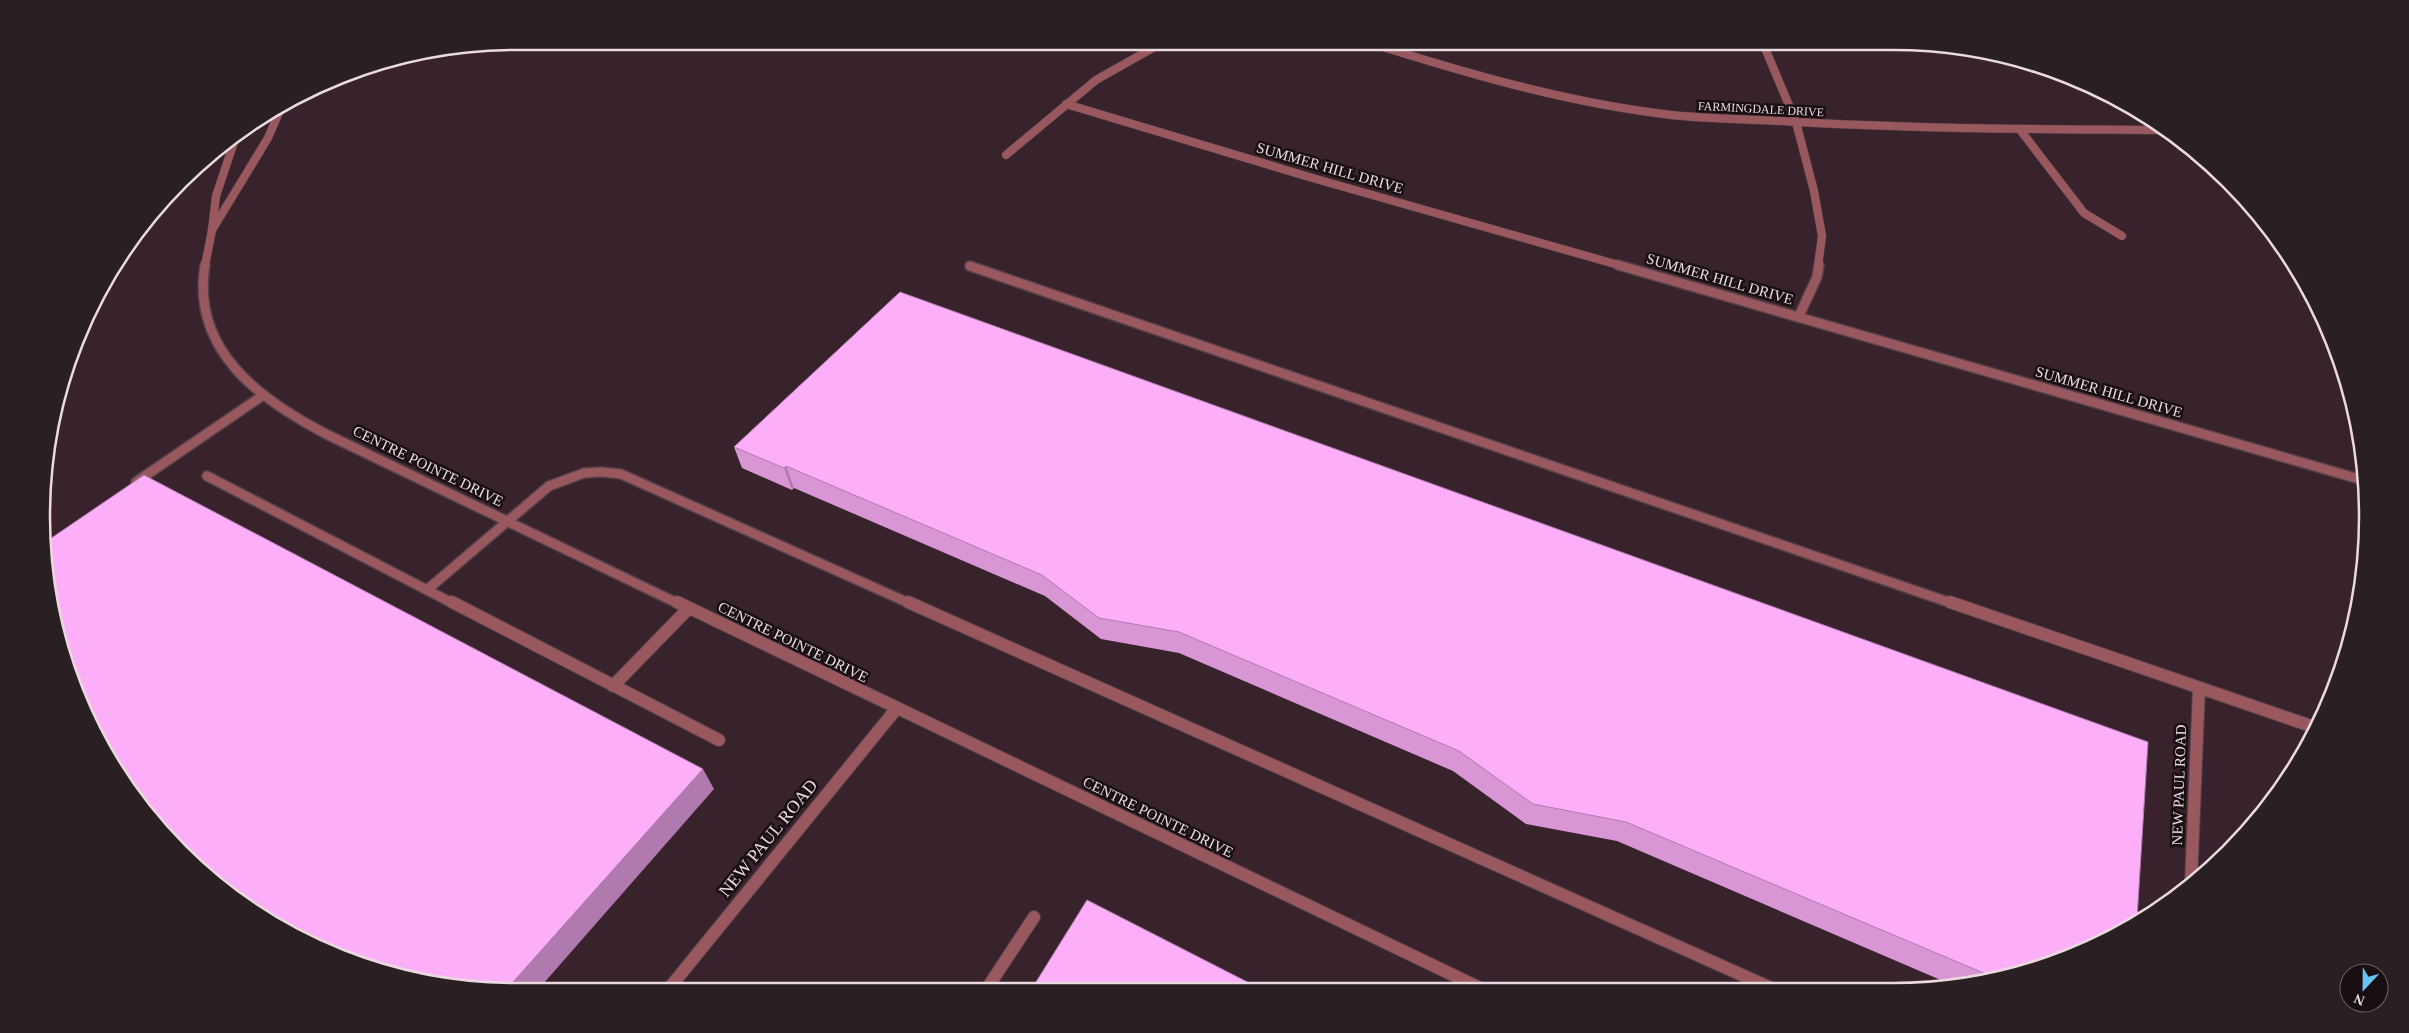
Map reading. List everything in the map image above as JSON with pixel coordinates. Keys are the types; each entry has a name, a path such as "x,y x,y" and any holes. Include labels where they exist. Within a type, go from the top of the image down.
{"street":[{"path":"1006,155 1096,80 1149,50"},
{"name":"FARMINGDALE DRIVE","path":"1392,50 1455,70 1607,105 1673,115 1899,128 2021,131 2154,130"},
{"path":"1766,50 1796,122 1814,191 1822,236 1817,277 1799,316"},
{"name":"SUMMER HILL DRIVE","path":"1066,104 1316,179 1799,316 2357,478"},
{"name":"CENTRE POINTE DRIVE","path":"212,230 268,138 278,116"},
{"path":"2021,131 2084,214 2122,236"},
{"name":"CENTRE POINTE DRIVE","path":"233,146 216,196 212,230 204,268 203,291 207,317 215,340 229,364 262,396 302,422 1469,983"},
{"path":"970,266 2310,726"},
{"path":"125,490 262,396"},
{"path":"428,589 542,491 575,474 596,470 609,471 632,478 1760,983"},
{"path":"207,476 719,740"},
{"path":"613,686 690,608"},
{"name":"NEW PAUL ROAD","path":"2191,874 2199,688"},
{"name":"NEW PAUL ROAD","path":"673,983 896,708"},
{"path":"991,983 1034,917"}],"building":[{"path":"900,292 2148,742 2137,914 2099,935 2071,947 2042,958 1985,974 1626,822 1533,804 1459,751 1179,632 1099,618 1042,575 786,466 784,468 734,447"},
{"path":"144,475 703,769 512,983 456,979 425,974 367,958 310,935 283,921 233,887 187,846 146,800 112,750 98,723 75,666 59,608 51,538"},
{"path":"1087,900 1249,983 1035,983"}]}
